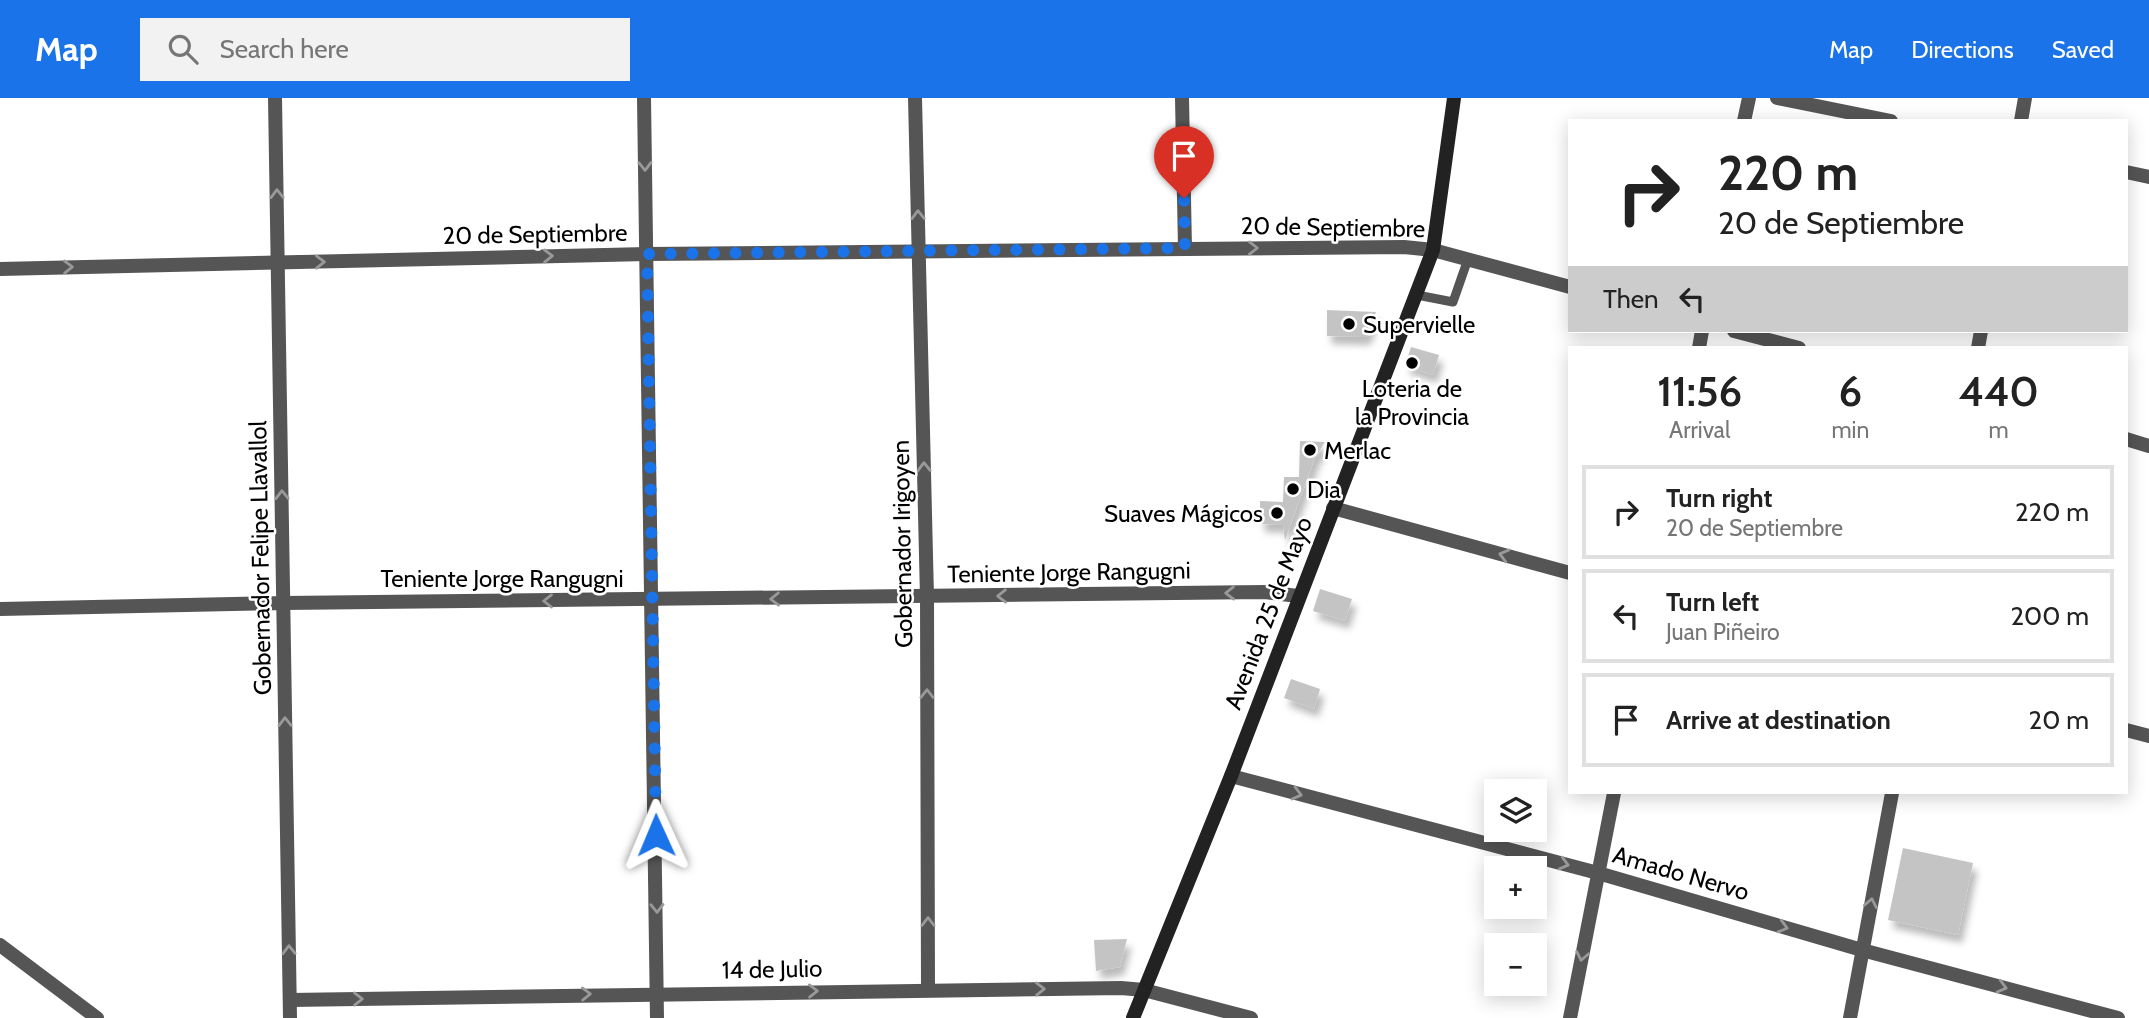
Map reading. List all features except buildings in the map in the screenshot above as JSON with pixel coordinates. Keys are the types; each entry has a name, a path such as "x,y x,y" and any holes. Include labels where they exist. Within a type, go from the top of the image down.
{"main road":[{"name":"Avenida 25 de Mayo","path":"1133,1018 1231,776 1433,250 1454,98"}],"street":[{"name":"Gobernador Felipe Llavallol","path":"275,98 290,1018"},
{"path":"644,98 659,992 657,1018"},
{"name":"Gobernador Irigoyen","path":"915,98 927,597 928,990"},
{"path":"1182,98 1185,248"},
{"path":"1744,119 1749,98"},
{"path":"1777,98 1881,119"},
{"path":"2021,119 2025,98"},
{"path":"2128,172 2149,177"},
{"name":"20 de Septiembre","path":"0,269 647,254 1185,248 1433,250 1568,286"},
{"path":"1742,333 1791,346"},
{"path":"2128,440 2149,446"},
{"path":"1333,508 1568,572"},
{"name":"Teniente Jorge Rangugni","path":"0,609 284,603 1265,592 1298,596"},
{"path":"2128,731 2149,736"},
{"name":"Amado Nervo","path":"1231,776 1598,873 1862,950 2118,1018"},
{"path":"1570,1018 1614,794"},
{"path":"1850,1018 1892,794"},
{"path":"0,945 97,1018"},
{"name":"14 de Julio","path":"290,1000 659,992 1144,990 1251,1018"}],"lane":[{"path":"1417,295 1453,302 1468,259"}],"place":[{"name":"Supervielle","path":"1349,324"},
{"name":"Loteria de la Provincia","path":"1412,363"},
{"name":"Merlac","path":"1310,450"},
{"name":"Dia","path":"1293,489"},
{"name":"Suaves Mágicos","path":"1277,513"}],"route":[{"path":"656,835 647,254 1185,248 1184,198"}]}
